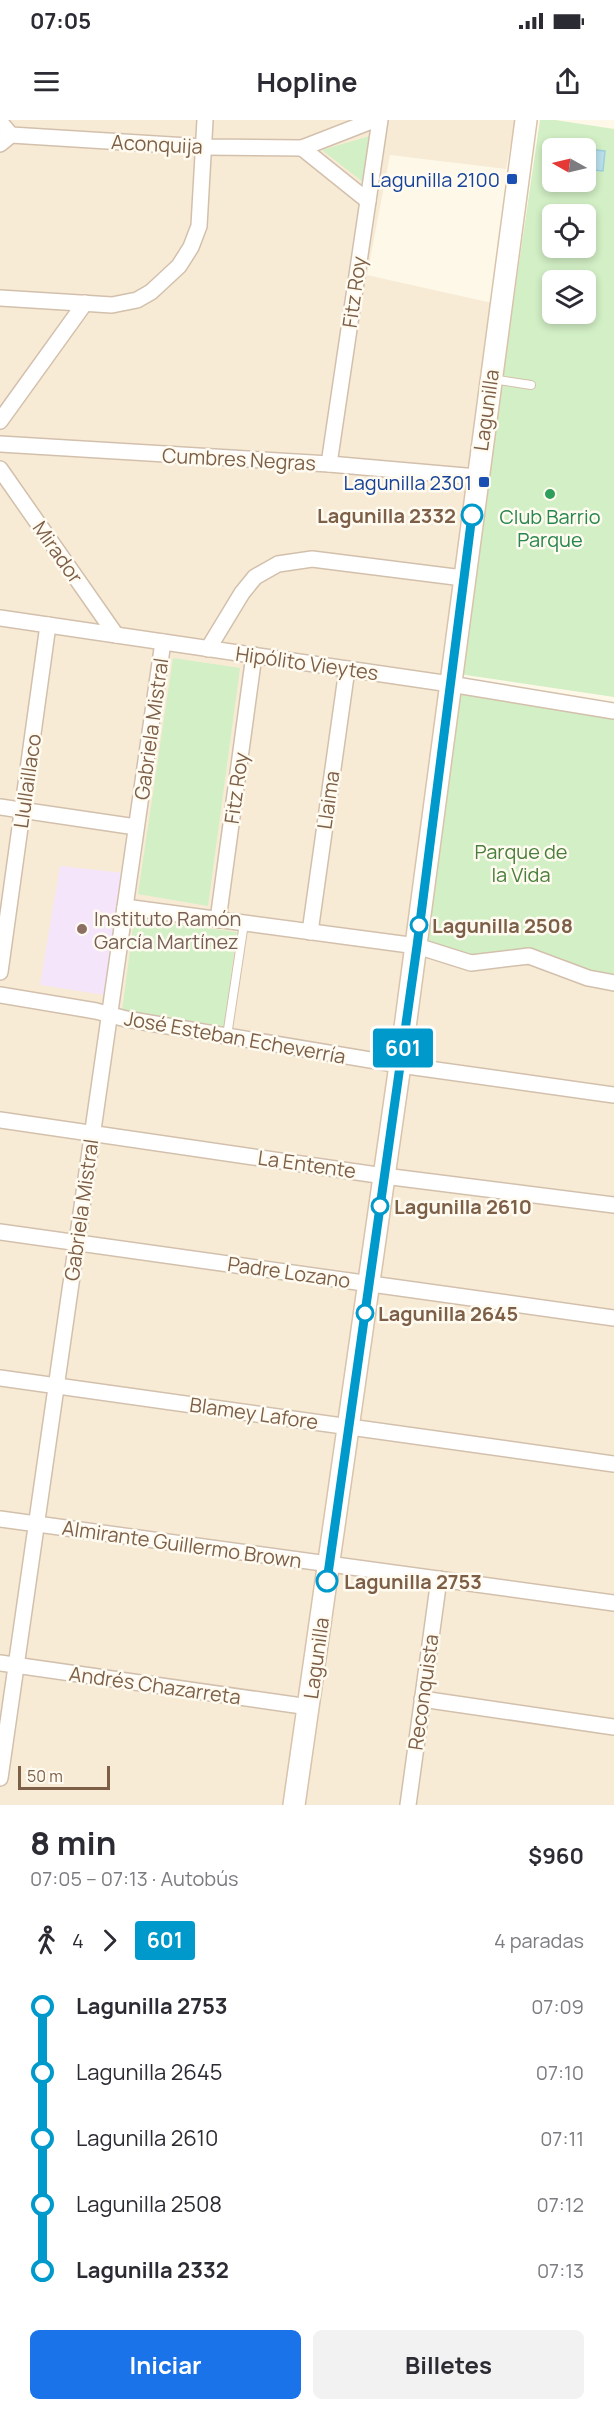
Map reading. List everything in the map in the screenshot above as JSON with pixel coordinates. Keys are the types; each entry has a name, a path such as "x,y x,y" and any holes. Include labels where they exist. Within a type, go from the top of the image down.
{"main road":[{"name":"Lagunilla","path":"294,1805 417,946 463,578 526,120"}],"street":[{"path":"0,298 112,305 137,300 151,292 178,266 191,247 199,226 205,120"},
{"name":"Aconquija","path":"0,122 6,140 302,148 374,120"},
{"name":"Fitz Roy","path":"329,464 380,120"},
{"path":"302,148 368,201"},
{"path":"0,421 85,303"},
{"name":"Cumbres Negras","path":"0,444 329,464 477,477"},
{"name":"Mirador","path":"0,469 116,635"},
{"path":"208,649 242,593 255,577 278,564 312,559 463,578"},
{"name":"Hipólito Vieytes","path":"0,618 450,684 614,711"},
{"name":"Llullaillaco","path":"0,972 48,626"},
{"name":"Gabriela Mistral","path":"0,1778 163,642"},
{"name":"Fitz Roy","path":"218,920 254,656"},
{"name":"Llaima","path":"310,932 347,669"},
{"path":"0,807 136,827"},
{"path":"125,907 417,946 471,963 529,956 588,978 614,983"},
{"name":"José Esteban Echeverría","path":"0,995 400,1065 614,1095"},
{"name":"La Entente","path":"0,1120 384,1176 614,1206"},
{"name":"Padre Lozano","path":"0,1232 614,1318"},
{"name":"Blamey Lafore","path":"0,1378 614,1464"},
{"name":"Almirante Guillermo Brown","path":"0,1519 614,1603"},
{"name":"Reconquista","path":"408,1805 439,1579"},
{"name":"Andrés Chazarreta","path":"0,1663 309,1707"},
{"path":"422,1699 614,1727"}],"lane":[{"path":"490,379 531,385"},
{"path":"227,1036 244,923"}],"shaded area":[{"path":"0,120 515,120 506,169 390,155 367,275 501,305 417,946 517,957 614,983 614,1805 0,1805"},
{"name":"Instituto Ramón García Martínez","path":"60,866 123,873 105,995 40,985"}],"green space":[{"name":"Club Barrio Parque","path":"540,120 555,120 614,129 614,697 459,674"},
{"path":"370,136 363,182 322,150"},
{"path":"173,658 240,668 208,906 138,894"},
{"name":"Parque de la Vida","path":"450,684 614,711 614,983 542,959 489,963 417,946"},
{"path":"134,919 237,932 224,1026 122,1012"}],"water":[{"path":"596,150 605,151 603,171 596,170"}],"bus line":[{"name":"601","path":"327,1581 417,946 472,515"}],"place":[{"name":"Lagunilla 2100","path":"512,179"},
{"name":"Lagunilla 2301","path":"484,482"},
{"name":"Club Barrio Parque","path":"550,494"},
{"name":"Lagunilla 2332","path":"472,515"},
{"name":"Lagunilla 2508","path":"419,925"},
{"name":"Instituto Ramón García Martínez","path":"82,929"},
{"name":"Lagunilla 2610","path":"380,1206"},
{"name":"Lagunilla 2645","path":"365,1313"},
{"name":"Lagunilla 2753","path":"327,1581"}]}
